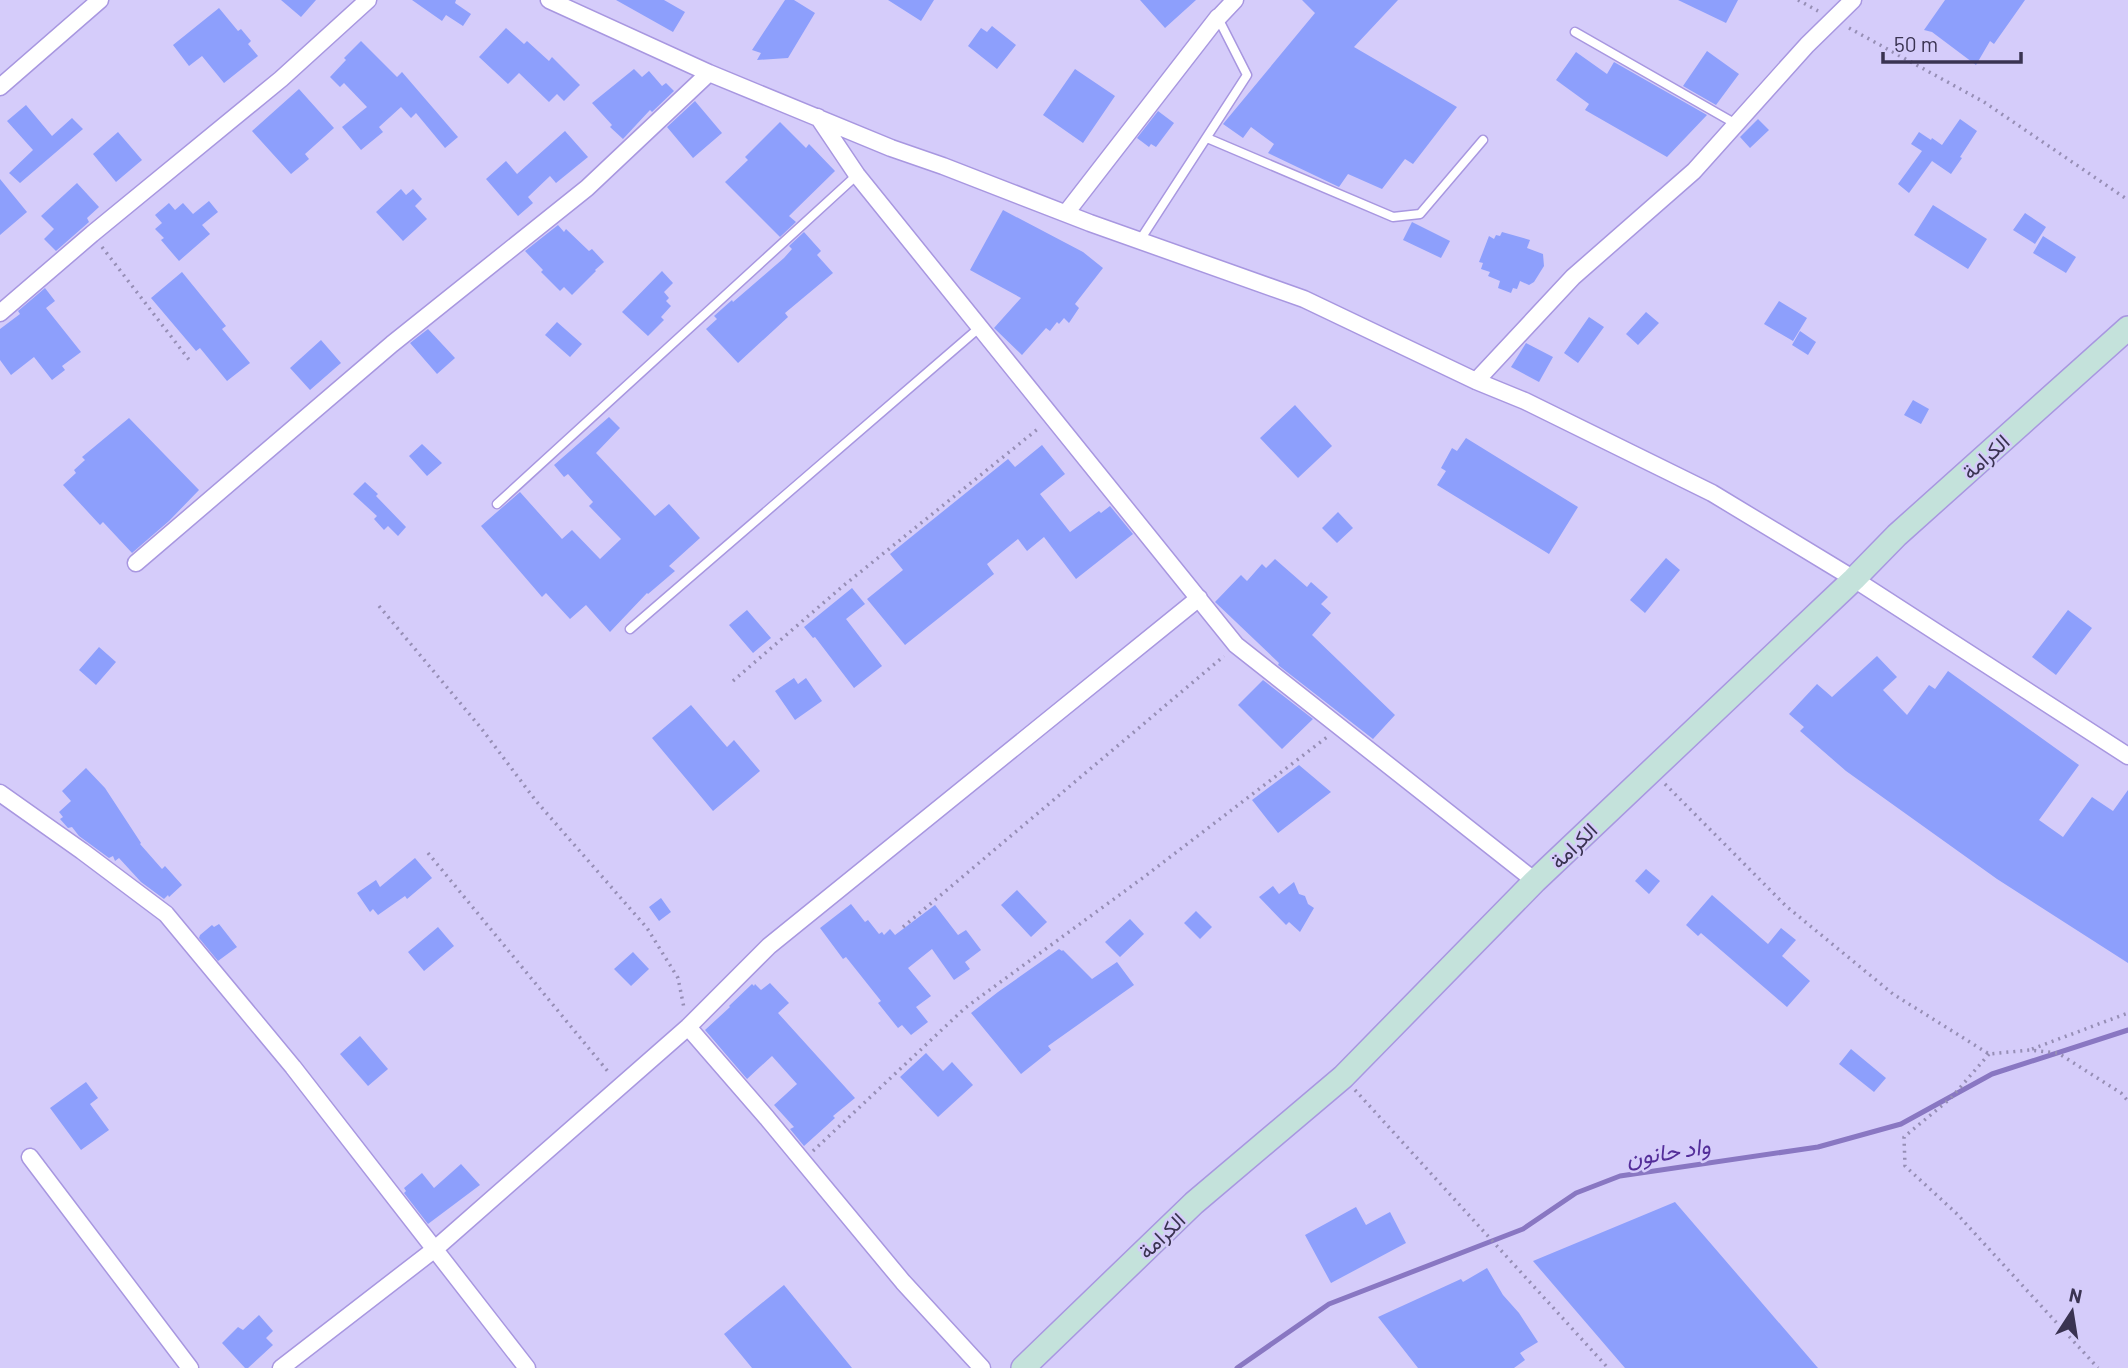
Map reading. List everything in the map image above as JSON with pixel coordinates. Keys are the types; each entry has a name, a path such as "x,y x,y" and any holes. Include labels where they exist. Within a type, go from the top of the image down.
{"main road":[{"name":"الكرامة","path":"1023,1368 1195,1203 1343,1077 1535,881 1897,536 2128,328"}],"street":[{"path":"0,87 100,0"},
{"path":"0,313 281,79 368,0"},
{"path":"549,0 709,73 891,148 1304,299 1476,381 1525,401 1712,493 1854,579 2128,756"},
{"path":"1066,213 1218,18 1235,0"},
{"path":"1476,381 1573,277 1694,171 1807,45 1853,0"},
{"path":"135,563 392,344 587,188 709,73"},
{"path":"818,117 857,175 1236,645 1535,881"},
{"path":"281,1368 435,1248 688,1027 769,946 1199,598"},
{"path":"0,793 166,914 293,1067 527,1368"},
{"path":"688,1027 903,1282 982,1368"},
{"path":"30,1157 190,1368"}],"lane":[{"path":"1140,240 1247,75 1218,18"},
{"path":"1575,32 1736,124"},
{"path":"1207,138 1392,217 1420,214 1483,140"},
{"path":"497,504 857,175"},
{"path":"630,629 979,328"}],"path":[{"path":"1798,0 1984,102 2128,200"},
{"path":"92,234 190,362"},
{"path":"733,681 843,586 1052,417"},
{"path":"379,606 481,728 536,801 648,928 678,978 688,1027"},
{"path":"903,927 1236,645"},
{"path":"803,1161 965,1008 1144,877 1340,727"},
{"path":"1652,770 1786,906 1893,994 1989,1054 2030,1050 2058,1053 2121,1093 2128,1101"},
{"path":"428,853 620,1087"},
{"path":"2030,1050 2128,1013"},
{"path":"1989,1054 1951,1098 1904,1137 1905,1166 1957,1214 2098,1368"},
{"path":"1343,1077 1608,1368"}],"building":[{"path":"281,0 316,0 301,17"},
{"path":"412,0 456,0 455,3 471,14 463,26 446,15 442,21"},
{"path":"616,0 664,0 685,12 673,32"},
{"path":"785,0 794,0 815,13 788,58 757,60 761,53 752,50"},
{"path":"888,0 934,0 921,21"},
{"path":"1140,0 1196,0 1165,28"},
{"path":"1302,0 1398,0 1354,47 1457,107 1413,164 1405,159 1382,189 1348,174 1339,187 1268,153 1274,144 1251,127 1243,138 1223,124 1315,13"},
{"path":"1678,0 1738,0 1726,23"},
{"path":"1945,0 2025,0 1994,44 1990,41 1976,65 1932,32 1924,30"},
{"path":"219,8 238,31 241,29 251,41 248,44 258,56 224,83 202,56 189,66 173,45"},
{"path":"992,26 1016,45 997,69 968,46 981,28 987,32"},
{"path":"506,28 524,44 527,41 549,61 552,57 580,85 564,101 557,94 549,102 519,73 508,84 479,57"},
{"path":"361,41 397,77 402,72 458,137 445,148 416,113 411,118 401,107 379,127 383,132 361,150 342,127 367,107 344,83 340,87 330,77"},
{"path":"1707,51 1739,74 1716,105 1683,86"},
{"path":"1576,52 1607,74 1614,62 1707,115 1667,157 1585,110 1589,104 1556,80"},
{"path":"634,69 642,77 649,71 662,86 666,83 674,91 652,112 650,110 623,139 592,103"},
{"path":"1075,69 1115,96 1083,143 1043,115"},
{"path":"299,89 334,128 305,154 309,159 291,174 252,131"},
{"path":"695,101 722,133 693,158 667,127"},
{"path":"26,105 52,136 72,118 83,129 20,183 9,173 33,150 7,121"},
{"path":"1158,111 1174,123 1156,147 1151,144 1149,147 1137,138"},
{"path":"1758,119 1769,130 1750,148 1740,137"},
{"path":"1960,119 1977,131 1951,174 1932,161 1909,193 1898,184 1922,151 1911,144 1919,132 1942,145"},
{"path":"780,122 806,148 809,144 835,171 789,216 796,222 780,237 725,182 748,160 745,157"},
{"path":"565,131 588,157 556,183 550,176 528,197 533,203 518,216 486,179 506,161 517,174"},
{"path":"118,132 142,160 116,182 93,154"},
{"path":"0,179 27,212 0,235"},
{"path":"77,183 99,207 87,218 89,222 56,251 44,239 54,229 41,216"},
{"path":"401,189 406,195 413,189 422,199 415,206 427,219 403,241 376,212"},
{"path":"209,201 218,212 202,225 210,234 179,261 155,229 162,223 155,215 169,203 175,210 183,203 193,214"},
{"path":"1933,205 1987,239 1968,269 1914,235"},
{"path":"1003,210 1083,252 1103,268 1075,304 1079,308 1069,323 1064,318 1050,331 1046,328 1022,355 994,328 1021,298 970,270"},
{"path":"2025,213 2046,227 2035,244 2013,230"},
{"path":"1412,222 1450,241 1441,258 1403,240"},
{"path":"558,225 589,251 592,249 604,262 572,295 564,287 560,291 525,251"},
{"path":"804,232 821,251 817,255 833,273 785,313 788,317 738,363 706,329 717,319 714,316 784,258 792,249 789,246"},
{"path":"1502,232 1530,240 1527,248 1543,254 1544,266 1534,282 1529,285 1520,281 1517,289 1513,288 1511,293 1498,288 1500,281 1488,276 1490,272 1481,269 1483,263 1479,262 1489,236 1494,239"},
{"path":"2043,236 2076,257 2066,273 2033,253"},
{"path":"662,271 673,283 664,292 669,298 666,301 671,306 661,317 664,320 648,336 622,312"},
{"path":"182,272 226,326 222,329 250,363 227,381 200,348 196,351 151,298"},
{"path":"45,288 55,301 46,308 81,352 62,366 65,370 52,380 34,357 11,375 0,360 0,329 20,314 18,311"},
{"path":"1779,301 1807,318 1793,341 1764,324"},
{"path":"1646,312 1659,323 1638,345 1626,334"},
{"path":"1589,317 1604,327 1578,363 1564,353"},
{"path":"557,322 582,344 570,357 545,335"},
{"path":"428,329 455,358 437,374 410,343"},
{"path":"1800,331 1816,342 1808,355 1792,345"},
{"path":"321,340 341,363 310,390 290,368"},
{"path":"1526,343 1553,357 1539,382 1511,367"},
{"path":"1913,400 1929,409 1921,424 1904,415"},
{"path":"1295,405 1332,446 1298,478 1260,438"},
{"path":"609,417 620,428 596,453 655,516 669,504 700,538 669,566 675,571 647,593 610,632 586,605 570,619 546,593 542,597 481,526 520,492 562,539 572,530 600,559 621,539 589,506 593,502 568,474 564,477 554,465"},
{"path":"129,418 199,490 132,553 103,522 100,525 63,485 85,460 82,457"},
{"path":"1466,438 1578,507 1549,554 1437,485 1446,471 1441,468 1452,448 1457,451"},
{"path":"422,444 442,463 427,476 409,456"},
{"path":"1042,445 1065,474 1040,494 1070,532 1110,506 1133,534 1076,579 1044,537 1027,551 1018,539 987,564 994,574 905,645 867,599 903,570 890,554 1008,459 1015,467"},
{"path":"365,482 406,527 398,536 388,526 384,530 374,519 377,516 353,494"},
{"path":"1338,512 1353,528 1337,543 1322,528"},
{"path":"1666,558 1680,570 1645,613 1630,600"},
{"path":"1275,559 1307,587 1311,582 1328,597 1321,604 1331,613 1312,635 1395,715 1373,739 1278,665 1279,663 1215,602 1241,575 1247,581 1262,564 1266,568"},
{"path":"852,588 865,604 846,619 882,666 854,688 815,637 804,627"},
{"path":"747,610 771,638 753,653 729,625"},
{"path":"2068,610 2092,628 2056,675 2032,657"},
{"path":"99,647 116,662 96,685 79,670"},
{"path":"1877,656 1897,677 1883,690 1907,715 1929,685 1935,689 1948,671 2079,765 2039,820 2063,837 2092,797 2113,811 2128,790 2128,963 1997,879 1846,771 1800,731 1804,727 1789,714 1817,684 1832,697"},
{"path":"794,678 798,684 806,678 822,701 795,720 775,691"},
{"path":"1263,680 1313,719 1282,749 1238,705"},
{"path":"691,705 727,747 734,740 760,771 713,811 652,738"},
{"path":"1299,765 1331,792 1278,833 1252,800"},
{"path":"86,768 105,788 140,844 162,869 165,866 182,885 169,897 168,895 164,899 141,882 119,858 115,861 113,856 109,858 60,819 63,817 59,812 71,801 62,791"},
{"path":"415,858 432,878 407,899 405,896 378,915 373,909 370,912 357,893 376,880 380,887"},
{"path":"1646,869 1660,881 1649,894 1635,881"},
{"path":"1294,882 1299,894 1305,896 1308,904 1314,908 1300,932 1289,922 1286,925 1259,897 1273,886 1279,894"},
{"path":"1017,890 1047,922 1031,937 1001,905"},
{"path":"1712,895 1768,944 1781,928 1796,940 1782,956 1810,981 1787,1007 1701,933 1698,936 1686,925"},
{"path":"661,898 671,912 659,921 649,907"},
{"path":"851,904 865,922 868,920 879,934 882,932 884,935 890,929 895,935 935,905 958,935 966,930 981,950 965,962 970,969 954,980 932,949 908,968 931,996 916,1007 928,1022 911,1035 902,1025 898,1028 878,1003 881,1001 846,957 843,959 820,928"},
{"path":"1196,911 1212,927 1200,939 1184,923"},
{"path":"1130,919 1144,934 1120,957 1105,942"},
{"path":"219,924 237,947 218,961 199,938 212,925 214,927"},
{"path":"438,927 454,946 424,971 408,952"},
{"path":"1059,949 1092,979 1117,962 1134,985 1048,1046 1051,1050 1021,1074 971,1013"},
{"path":"633,952 649,969 631,986 614,969"},
{"path":"770,983 789,1003 778,1013 855,1098 804,1146 790,1129 794,1127 774,1105 797,1084 772,1056 747,1079 705,1030 752,984 761,990"},
{"path":"360,1036 388,1069 368,1086 340,1054"},
{"path":"1851,1049 1886,1078 1874,1092 1839,1064"},
{"path":"926,1053 943,1071 952,1062 973,1085 938,1117 900,1077"},
{"path":"86,1082 98,1098 90,1104 109,1130 81,1150 50,1108"},
{"path":"461,1164 480,1185 428,1224 404,1193 404,1188 422,1173 434,1188"},
{"path":"1675,1202 1818,1368 1625,1368 1533,1261"},
{"path":"1356,1207 1366,1225 1390,1212 1406,1243 1331,1283 1305,1235"},
{"path":"1487,1268 1503,1295 1538,1342 1520,1353 1525,1360 1514,1368 1418,1368 1378,1317 1461,1279 1463,1282"},
{"path":"784,1285 852,1368 752,1368 724,1334"},
{"path":"259,1315 273,1331 266,1338 273,1345 245,1368 222,1343 238,1327 243,1330"}],"waterway":[{"name":"واد حانون","path":"1237,1368 1329,1304 1523,1229 1576,1193 1620,1176 1818,1147 1901,1124 1992,1074 2128,1030"}]}
